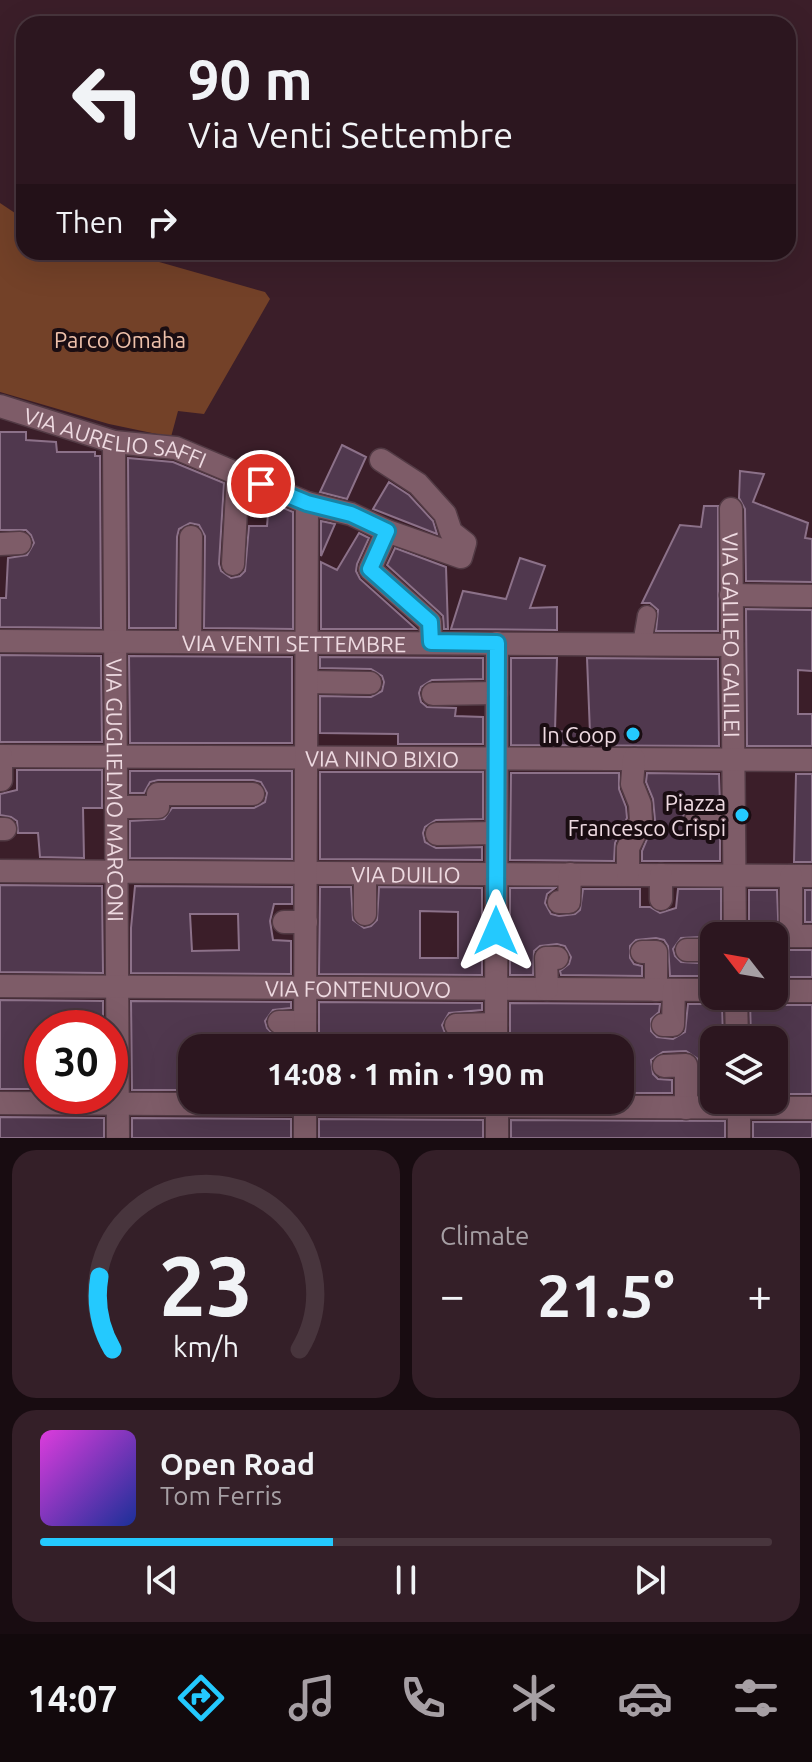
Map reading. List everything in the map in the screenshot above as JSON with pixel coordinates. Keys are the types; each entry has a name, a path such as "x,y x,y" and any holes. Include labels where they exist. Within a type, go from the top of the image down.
{"street":[{"name":"VIA AURELIO SAFFI","path":"0,406 114,442 176,448 307,503 351,514 387,531 461,557 465,543 451,532 445,514 418,484 381,460"},
{"path":"0,414 26,415"},
{"name":"VIA GUGLIELMO MARCONI","path":"114,442 117,1010"},
{"path":"233,564 238,475"},
{"path":"305,1034 306,987 295,922 306,874 307,503"},
{"name":"VIA GALILEO GALILEI","path":"731,509 734,875"},
{"path":"387,531 370,569 430,622 431,642"},
{"path":"190,641 191,537"},
{"path":"731,595 812,596"},
{"path":"642,644 647,615"},
{"name":"VIA VENTI SETTEMBRE","path":"0,641 732,645"},
{"path":"496,1034 497,643"},
{"path":"307,682 370,683"},
{"path":"433,694 497,693"},
{"path":"0,756 1,780"},
{"name":"VIA NINO BIXIO","path":"0,756 812,760"},
{"path":"628,874 628,848 641,821 640,804 632,784 634,759"},
{"path":"116,807 158,807 158,794 253,794"},
{"path":"697,817 734,818"},
{"path":"437,834 496,833"},
{"name":"VIA DUILIO","path":"0,871 802,876"},
{"path":"365,874 365,914"},
{"path":"559,902 569,902 570,874"},
{"path":"661,875 661,899"},
{"path":"734,875 735,922"},
{"path":"802,876 791,936 812,936"},
{"path":"687,950 700,950"},
{"path":"642,952 656,952 673,1025 663,1025"},
{"path":"547,989 546,958 557,958"},
{"name":"VIA FONTENUOVO","path":"0,986 306,987 363,979 496,988 700,990"},
{"path":"788,991 812,991"},
{"path":"279,1022 305,1022"},
{"path":"456,1025 496,1024"},
{"path":"664,1066 686,1065 686,1108"},
{"path":"0,1103 24,1103"},
{"path":"128,1104 178,1103"},
{"path":"634,1107 700,1107"},
{"path":"788,1107 812,1108"},
{"name":"VIA GUGLIELMO MARCONI","path":"117,1114 118,1138"},
{"path":"305,1114 305,1138"},
{"path":"497,1114 497,1138"},
{"path":"739,1114 739,1138"}],"green space":[{"name":"Parco Omaha","path":"0,203 16,214 16,260 152,260 265,292 270,299 204,414 178,411 171,437 109,424 0,392"}],"building":[{"path":"0,432 26,432 26,440 56,442 57,452 95,452 95,456 100,456 101,628 0,627 0,598 6,598 8,558 27,555 34,543 26,530 0,530"},
{"path":"342,445 366,457 347,499 320,492"},
{"path":"128,458 173,462 224,483 219,564 221,571 231,578 245,571 249,526 267,526 269,502 293,512 293,629 204,628 205,536 199,525 190,523 179,529 177,537 176,628 129,628"},
{"path":"740,471 764,474 753,502 808,523 805,538 812,539 812,582 746,581 745,509 739,498"},
{"path":"389,482 409,495 433,521 437,534 373,509"},
{"path":"704,506 718,506 718,631 656,631 658,610 650,603 642,603 680,525 701,527"},
{"path":"321,521 335,524 321,556"},
{"path":"359,533 369,538 357,564 360,579 416,629 321,629 321,562 337,570"},
{"path":"395,548 446,567 448,629 444,629 443,616 387,565"},
{"path":"520,558 545,566 530,608 557,607 557,630 451,629 463,591 506,599"},
{"path":"746,609 812,610 812,671 798,670 798,714 812,714 812,746 747,746"},
{"path":"0,655 101,656 102,742 0,742"},
{"path":"129,656 292,657 292,743 130,743"},
{"path":"320,657 483,658 483,679 432,680 421,687 419,693 421,702 427,707 456,708 455,716 483,717 483,744 398,744 398,734 320,733 320,696 371,697 382,691 384,682 382,676 371,669 320,668"},
{"path":"511,658 557,658 555,731 590,733 587,658 718,659 719,746 511,745"},
{"path":"17,770 102,770 102,808 83,808 84,858 40,857 38,833 18,833 17,821 0,815 0,794 17,790"},
{"path":"130,771 292,771 292,859 130,858 130,821 164,819 172,808 254,808 265,802 267,793 261,782 253,780 158,780 150,782 144,793 130,793"},
{"path":"320,772 483,772 483,819 436,820 425,827 423,833 425,842 436,848 482,847 482,860 320,859"},
{"path":"511,773 619,773 619,789 627,818 615,843 614,861 510,860"},
{"path":"647,773 719,774 720,804 691,804 683,817 690,829 720,832 720,861 642,861 642,851 655,820 653,799 646,782"},
{"path":"796,774 812,774 812,862 794,862"},
{"path":"0,885 102,886 103,973 0,972"},
{"path":"135,886 292,887 292,904 274,904 270,921 273,940 291,941 291,974 131,973","holes":["190,914 238,914 239,950 192,951"]},
{"path":"320,887 351,887 353,920 364,928 377,920 379,887 482,888 482,975 319,974","holes":["420,911 458,912 458,958 420,958"]},
{"path":"510,888 555,888 547,894 545,903 551,914 559,916 575,914 580,910 583,889 640,889 640,907 650,907 660,913 676,908 678,889 721,889 721,922 700,922 700,937 681,938 673,949 681,962 700,963 700,976 670,976 668,946 664,940 656,938 636,940 630,946 630,958 634,964 642,966 642,976 561,975 560,971 569,964 571,957 565,946 557,944 540,946 534,951 533,975 510,975"},
{"path":"749,890 777,890 778,922 749,922"},
{"path":"805,890 812,890 812,922 805,922"},
{"path":"788,949 812,950 812,977 788,977"},
{"path":"0,1000 103,1001 103,1010 24,1010 24,1089 0,1089"},
{"path":"131,1001 291,1002 291,1008 273,1010 265,1021 273,1034 178,1034 178,1090 132,1090"},
{"path":"319,1002 482,1003 482,1010 449,1013 442,1025 446,1034 319,1034"},
{"path":"510,1003 660,1004 659,1012 651,1019 651,1031 657,1037 673,1039 685,1032 688,1004 700,1004 700,1010 722,1010 723,1026 700,1026 700,1093 698,1059 686,1051 663,1052 651,1060 653,1074 658,1079 672,1080 672,1093 634,1093 634,1034 510,1034"},
{"path":"788,1005 812,1005 812,1094 788,1094 788,1026 751,1026 750,1010 788,1010"},
{"path":"0,1117 104,1118 104,1138 0,1138"},
{"path":"132,1118 291,1119 291,1138 132,1138"},
{"path":"319,1119 483,1120 483,1138 319,1138"},
{"path":"511,1120 725,1121 725,1138 511,1138"},
{"path":"753,1122 812,1122 812,1138 753,1138"}],"place":[{"name":"In Coop","path":"633,734"},
{"name":"Piazza Francesco Crispi","path":"742,815"}],"route":[{"path":"261,484 307,503 351,514 387,531 370,569 398,597 430,622 431,642 497,643 496,931"}]}
